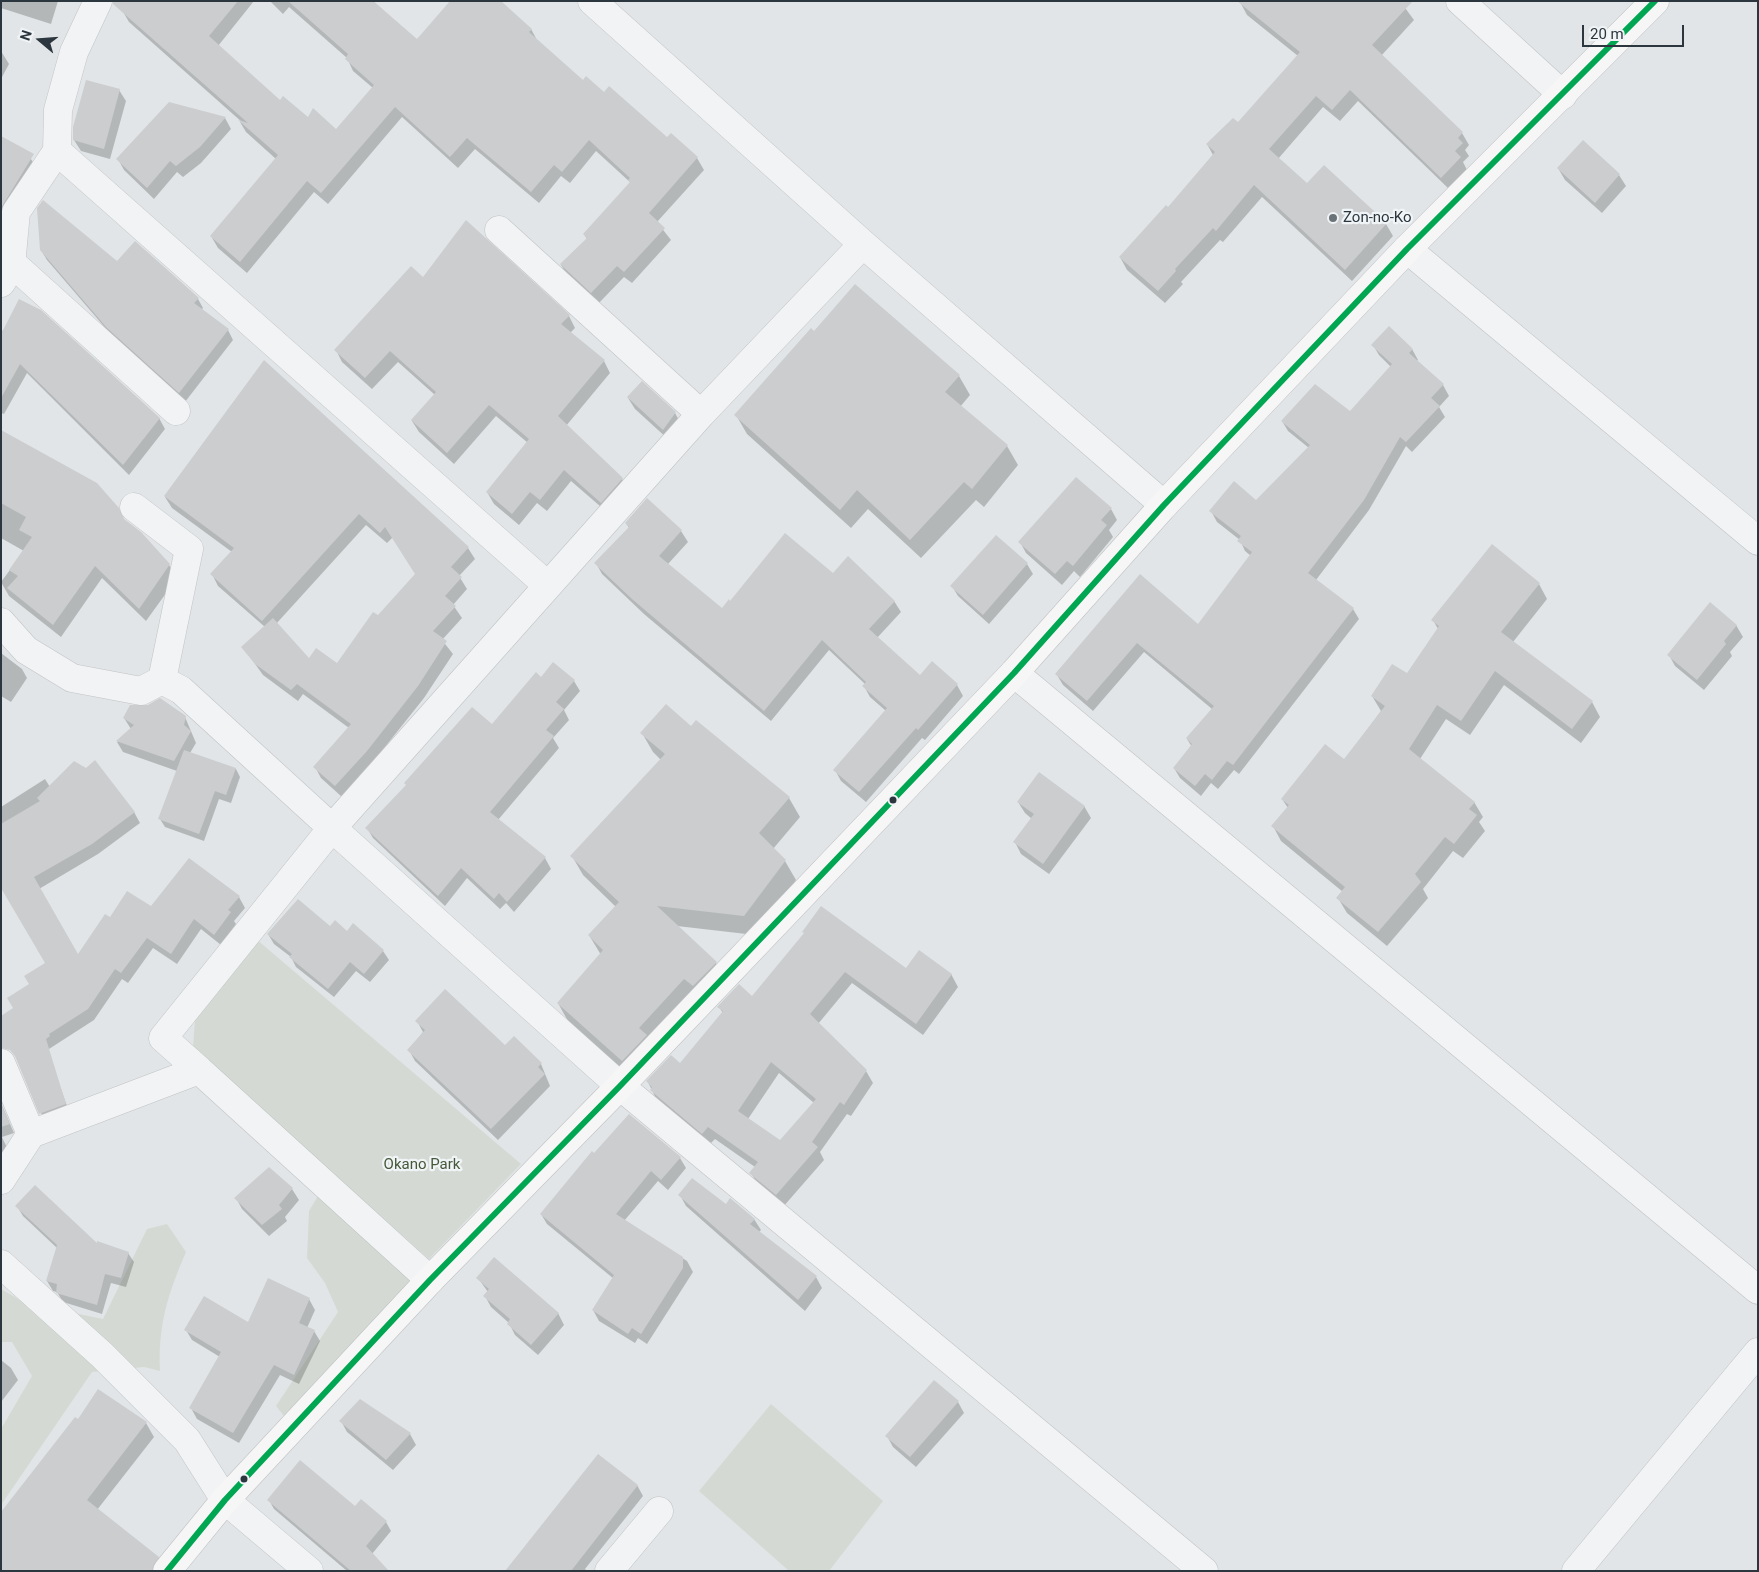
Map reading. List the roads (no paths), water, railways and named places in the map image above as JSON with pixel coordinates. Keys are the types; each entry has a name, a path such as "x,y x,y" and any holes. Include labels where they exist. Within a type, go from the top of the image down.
{"main road":[{"path":"167,1571 225,1500 430,1280 620,1086 1014,673 1164,505 1407,249 1656,1"}],"street":[{"path":"98,1 74,52 58,110 57,151 16,212 12,255 7,273 176,411"},
{"path":"592,1 863,244 1164,505"},
{"path":"1460,1 1563,95"},
{"path":"57,151 547,585"},
{"path":"499,230 701,414"},
{"path":"430,1280 162,1038 332,828 701,414 863,244"},
{"path":"1407,249 1758,541"},
{"path":"134,507 189,548 162,680"},
{"path":"1,622 26,650 72,678 141,691 162,680"},
{"path":"1014,673 1758,1290"},
{"path":"162,680 181,690 620,1086 1204,1571"},
{"path":"1,1064 30,1134"},
{"path":"1,1180 30,1134 199,1070"},
{"path":"1,1264 102,1355 187,1440 225,1500 309,1571"},
{"path":"1576,1571 1758,1352"},
{"path":"609,1571 659,1511"}],"place":[{"name":"Zon-no-Ko","path":"1333,218"}],"park label":[{"name":"Okano Park","path":"422,1165"}]}
